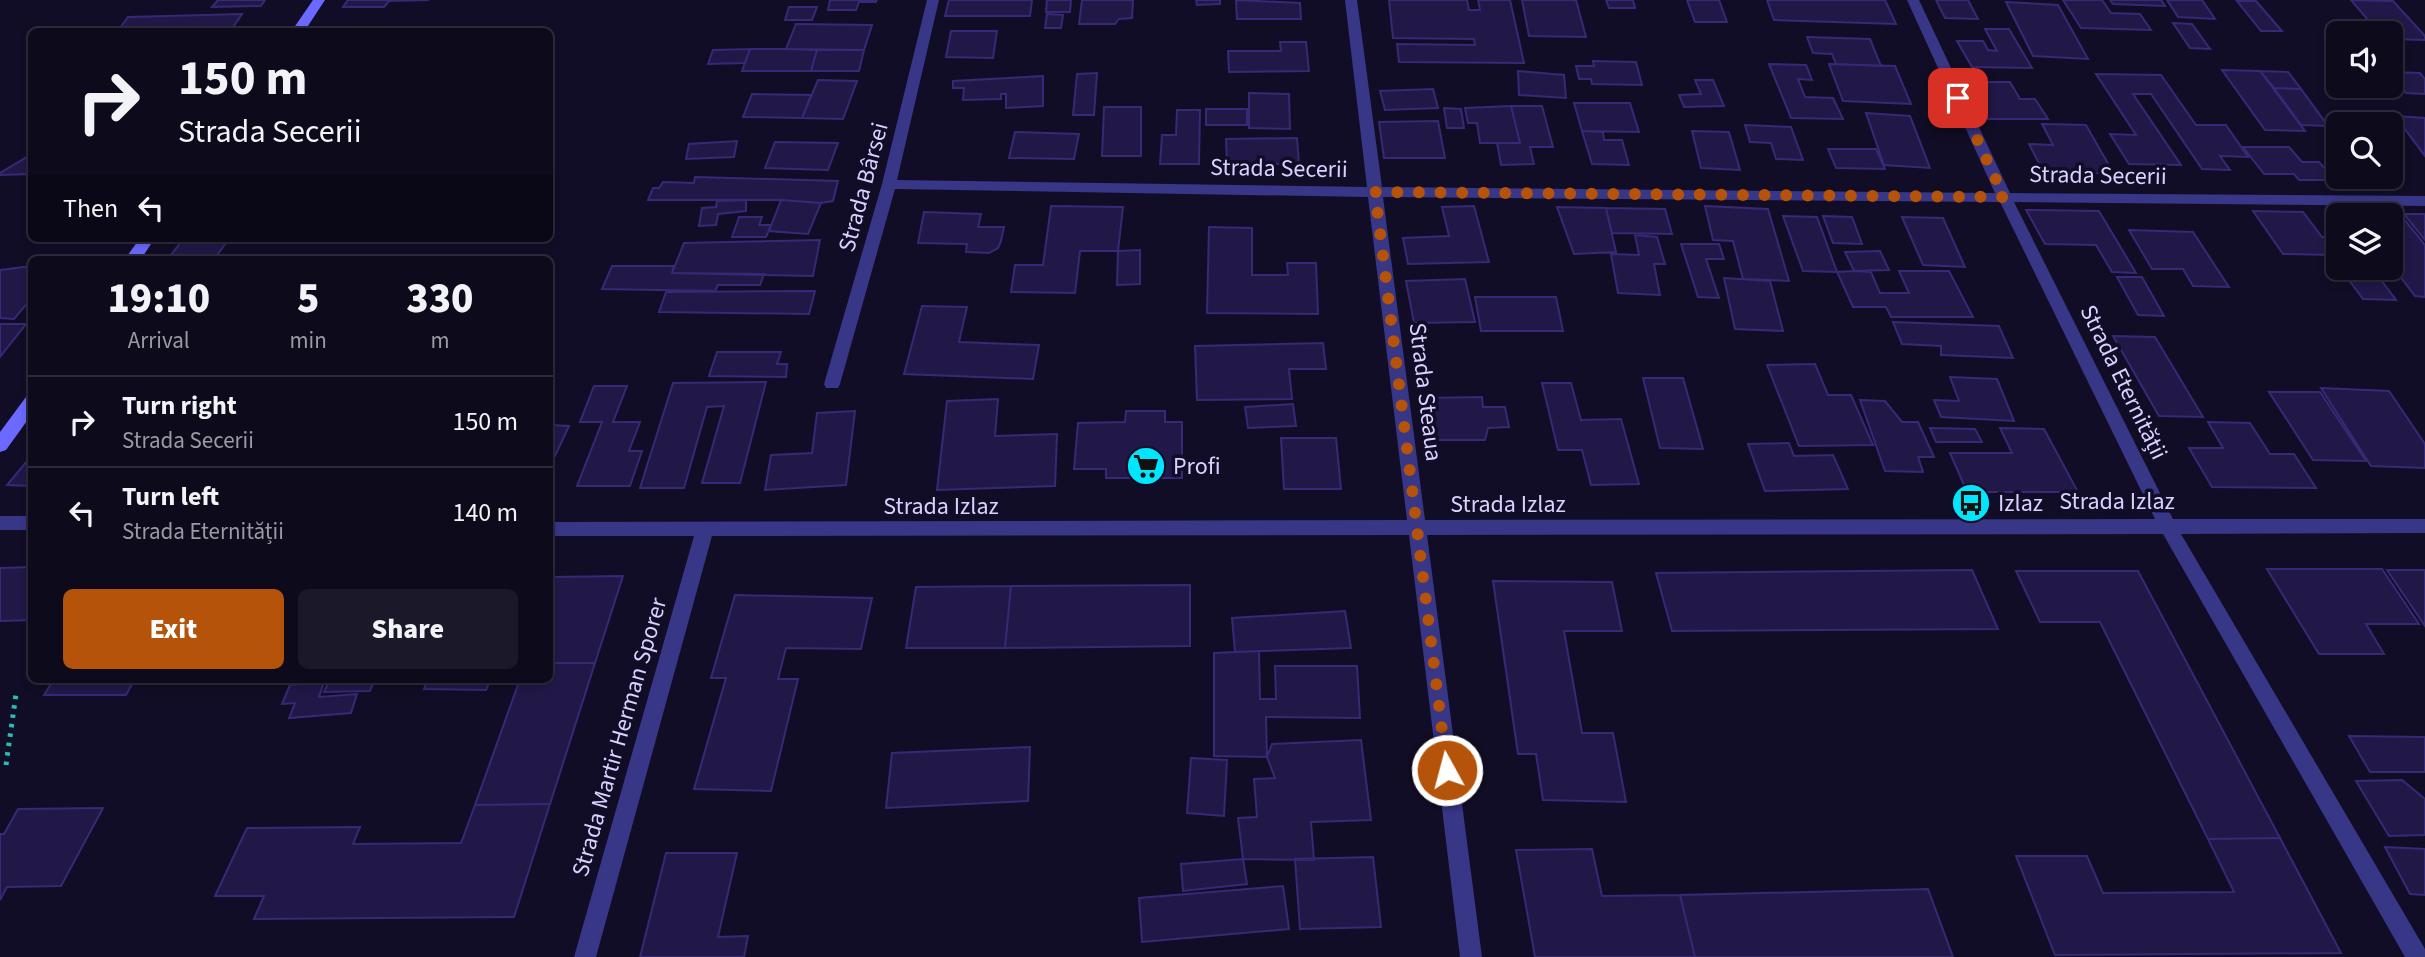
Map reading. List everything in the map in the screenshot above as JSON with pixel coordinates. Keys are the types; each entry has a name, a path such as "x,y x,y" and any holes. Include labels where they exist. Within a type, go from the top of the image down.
{"main road":[{"path":"300,28 319,0"},
{"path":"135,256 146,242"},
{"path":"0,445 28,406"}],"street":[{"name":"Strada Bârsei","path":"832,384 889,184 933,0"},
{"name":"Strada Steaua","path":"1351,0 1471,957"},
{"name":"Strada Eternității","path":"1913,0 2004,197 2167,525 2417,957"},
{"name":"Strada Secerii","path":"889,184 1375,192 2425,201"},
{"path":"0,523 28,523"},
{"name":"Strada Izlaz","path":"553,529 704,531 2425,526"},
{"name":"Strada Martir Herman Sporer","path":"585,957 704,531"}],"path":[{"path":"6,765 16,694"}],"building":[{"path":"218,0 265,0 261,6 212,7"},
{"path":"348,0 429,0 389,1 384,7 343,7"},
{"path":"830,0 877,0 859,2 856,10 828,10"},
{"path":"949,0 1032,0 1030,16 945,16"},
{"path":"1047,0 1071,0 1070,12 1046,12"},
{"path":"1082,0 1133,0 1132,18 1119,19 1115,24 1079,24"},
{"path":"1196,0 1220,0 1220,4 1197,5"},
{"path":"1236,0 1300,3 1301,19 1237,19"},
{"path":"1389,0 1467,0 1469,10 1480,10 1478,0 1510,0 1524,63 1399,62 1397,44 1475,45 1474,39 1393,38"},
{"path":"1522,0 1576,0 1586,37 1529,36"},
{"path":"1606,0 1633,0 1635,8 1609,8"},
{"path":"1687,0 1719,0 1727,22 1695,22"},
{"path":"1767,0 1885,0 1896,24 1774,20"},
{"path":"1936,0 1968,0 1978,19 1945,18"},
{"path":"2063,0 2102,0 2111,13 2140,14 2151,30 2081,28"},
{"path":"2110,0 2161,0 2165,6 2113,4"},
{"path":"2167,0 2202,0 2215,19 2178,17"},
{"path":"2351,0 2393,1 2425,36 2425,40 2403,39 2403,21 2369,21"},
{"path":"2237,1 2256,1 2282,31 2261,31"},
{"path":"2006,2 2058,5 2088,59 2033,56"},
{"path":"789,7 817,7 812,20 785,20"},
{"path":"242,14 233,28 120,28 128,17"},
{"path":"1047,14 1063,15 1061,28 1045,28"},
{"path":"2173,23 2192,24 2210,49 2190,48"},
{"path":"796,24 872,25 864,50 786,49"},
{"path":"1985,29 2009,29 2032,68 1972,67 1957,41 1983,41 1988,50 1997,51"},
{"path":"951,31 997,31 993,58 946,57"},
{"path":"1807,37 1870,39 1881,66 1836,64 1832,54 1813,53"},
{"path":"1280,42 1306,42 1309,71 1229,72 1228,51 1281,51"},
{"path":"750,49 745,63 708,64 713,50"},
{"path":"750,49 817,50 811,71 742,71"},
{"path":"817,50 864,50 859,71 811,71"},
{"path":"1593,61 1636,62 1642,85 1592,84 1591,79 1579,79 1576,66 1594,66"},
{"path":"1769,64 1806,65 1812,80 1798,79 1805,97 1833,98 1843,119 1791,118"},
{"path":"1829,64 1895,66 1911,104 1843,101"},
{"path":"2222,70 2260,71 2305,131 2265,130"},
{"path":"1518,71 1564,75 1566,98 1519,95"},
{"path":"2260,71 2288,72 2301,89 2274,88"},
{"path":"2403,72 2420,73 2425,79 2425,94 2406,93 2403,89"},
{"path":"1097,73 1094,115 1073,115 1077,74"},
{"path":"2096,74 2161,75 2196,125 2226,125 2248,157 2220,156 2230,170 2202,169 2151,94 2133,94 2181,165 2129,164 2110,134 2136,135"},
{"path":"1043,76 1043,106 1006,108 1006,94 1001,94 1001,99 963,100 964,88 953,88 953,81"},
{"path":"818,80 857,81 843,119 802,118"},
{"path":"1695,80 1713,80 1724,106 1684,107 1679,95 1701,94"},
{"path":"1966,82 2010,82 2020,99 2035,99 2048,119 1988,119"},
{"path":"2274,88 2301,89 2326,123 2326,126 2301,125"},
{"path":"1433,89 1438,108 1385,110 1380,91"},
{"path":"1249,93 1289,94 1290,129 1249,128"},
{"path":"752,94 811,95 802,118 743,117"},
{"path":"1574,103 1630,103 1639,132 1582,131"},
{"path":"1511,106 1520,143 1480,143 1477,123 1468,123 1465,108"},
{"path":"1511,106 1542,106 1553,147 1530,147 1534,164 1501,165 1497,143 1520,143"},
{"path":"1104,107 1141,107 1141,156 1102,156"},
{"path":"1444,108 1461,109 1464,128 1447,128"},
{"path":"1206,109 1247,109 1247,125 1206,125"},
{"path":"1177,110 1200,110 1199,164 1160,164 1162,135 1176,135"},
{"path":"1866,113 1910,116 1930,168 1884,165"},
{"path":"2403,117 2425,118 2425,156 2403,127"},
{"path":"1438,121 1445,158 1384,158 1379,122"},
{"path":"2042,124 2086,125 2114,174 2043,171 2029,144 2053,145"},
{"path":"1745,125 1791,127 1803,160 1776,159 1771,143 1750,142"},
{"path":"1582,131 1603,132 1604,140 1622,140 1629,165 1592,164"},
{"path":"1692,131 1729,132 1740,170 1701,168"},
{"path":"1015,132 1079,134 1074,159 1009,158"},
{"path":"1297,138 1299,164 1227,164 1226,139"},
{"path":"737,141 734,157 686,159 689,144"},
{"path":"775,142 838,143 828,170 765,168"},
{"path":"2243,147 2289,147 2302,162 2319,162 2326,170 2326,180 2299,180 2294,174 2264,174"},
{"path":"1828,149 1876,149 1885,169 1836,168"},
{"path":"28,156 28,174 0,173"},
{"path":"695,177 838,181 833,201 821,203 781,200 648,200 653,188 659,188 663,182 694,183"},
{"path":"746,200 746,211 718,214 716,225 699,226 702,208 716,207 717,201"},
{"path":"781,200 821,203 808,234 769,231"},
{"path":"1051,206 1123,207 1118,251 1080,251 1075,293 1011,292 1015,265 1043,265"},
{"path":"1474,206 1489,262 1408,264 1403,238 1449,236 1442,207"},
{"path":"1705,206 1768,209 1789,281 1743,279 1733,241 1713,240"},
{"path":"1557,207 1606,208 1616,252 1574,254"},
{"path":"1606,208 1665,209 1672,234 1612,233"},
{"path":"2026,210 2099,211 2136,273 2112,272 2096,245 2045,244"},
{"path":"2253,211 2303,212 2322,237 2326,237 2326,255 2283,254"},
{"path":"924,212 981,214 978,227 1004,227 998,248 989,253 966,252 967,244 918,243"},
{"path":"2404,214 2425,214 2425,240"},
{"path":"1783,216 1817,217 1837,272 1803,271"},
{"path":"1823,216 1852,217 1862,244 1833,243"},
{"path":"739,217 762,217 759,225 771,225 766,237 732,237"},
{"path":"1902,217 1943,218 1965,267 1923,265"},
{"path":"2403,219 2425,245 2425,297 2415,296 2403,280"},
{"path":"1209,227 1252,228 1252,275 1288,275 1287,263 1316,263 1318,314 1207,313"},
{"path":"2129,230 2193,232 2229,287 2193,286 2183,269 2152,269"},
{"path":"1635,235 1657,237 1665,264 1654,264 1660,295 1618,293 1611,254 1639,255"},
{"path":"820,240 813,276 672,273 684,243"},
{"path":"181,242 227,242 217,255 277,256 170,256"},
{"path":"1681,244 1719,244 1724,259 1706,259 1719,298 1698,297"},
{"path":"1140,250 1140,284 1117,285 1118,251"},
{"path":"1880,251 1889,270 1854,271 1845,252"},
{"path":"28,266 28,303 14,319 0,318 0,270"},
{"path":"612,266 674,266 672,273 764,274 760,285 718,285 715,291 602,289"},
{"path":"1899,271 1949,271 1973,317 1891,317 1886,307 1853,307 1837,272 1871,272 1880,293 1909,293"},
{"path":"2117,277 2142,277 2164,316 2138,315"},
{"path":"1724,278 1770,281 1783,331 1735,329"},
{"path":"1465,279 1475,322 1414,323 1406,281"},
{"path":"2349,280 2381,280 2396,300 2363,299"},
{"path":"815,291 809,314 659,312 666,292"},
{"path":"1475,297 1556,297 1563,331 1481,331"},
{"path":"922,306 967,307 959,342 1039,345 1033,379 904,374"},
{"path":"1893,322 1999,326 2013,358 1941,355 1941,346 1902,344"},
{"path":"0,324 26,324 0,357"},
{"path":"2113,336 2155,337 2203,417 2159,416"},
{"path":"1323,343 1326,369 1289,369 1292,399 1197,400 1195,346"},
{"path":"717,352 781,352 777,364 787,364 786,377 709,376"},
{"path":"1815,364 1828,395 1851,395 1873,445 1799,446 1767,365"},
{"path":"1950,377 1997,379 2014,421 1941,417 1934,400 1959,401"},
{"path":"1643,378 1683,378 1703,449 1660,448"},
{"path":"766,382 740,483 702,483 724,406 707,407 684,488 640,488 673,383"},
{"path":"1542,383 1571,383 1581,420 1621,419 1639,484 1591,485 1582,450 1558,450"},
{"path":"594,386 627,386 613,422 640,422 629,451 642,451 630,486 577,486 602,422 580,422"},
{"path":"2321,388 2389,391 2425,444 2425,468 2371,466"},
{"path":"2269,392 2320,392 2366,461 2313,460"},
{"path":"1482,397 1483,407 1505,407 1509,427 1488,428 1485,440 1430,440 1423,398"},
{"path":"998,399 995,436 1057,434 1055,486 937,490 947,401"},
{"path":"1860,400 1885,401 1902,422 1918,422 1934,457 1918,457 1923,472 1885,471"},
{"path":"1293,404 1296,426 1248,428 1245,407"},
{"path":"855,411 846,485 765,490 771,455 812,453 817,413"},
{"path":"1126,411 1165,411 1165,422 1182,422 1182,478 1106,478 1106,469 1074,469 1078,423 1125,422"},
{"path":"2208,422 2250,423 2270,454 2294,454 2316,488 2212,487 2189,448 2223,448"},
{"path":"553,425 569,426 555,456"},
{"path":"1930,428 1975,429 1982,442 1936,442"},
{"path":"2000,428 2044,429 2078,492 1967,492 1950,453 2012,453"},
{"path":"1281,438 1336,438 1341,489 1284,489"},
{"path":"1789,443 1794,456 1833,455 1848,489 1765,491 1748,444"},
{"path":"28,460 28,486 7,485"},
{"path":"28,567 28,620 0,621 0,568"},
{"path":"2267,569 2382,569 2419,624 2366,624 2384,654 2319,654"},
{"path":"1972,570 1998,629 1672,631 1656,573"},
{"path":"2387,570 2425,570 2425,626"},
{"path":"2016,571 2138,571 2280,838 2208,839 2100,622 2040,622"},
{"path":"623,576 595,663 553,663 553,577"},
{"path":"1493,581 1612,582 1622,631 1564,631 1582,733 1613,733 1626,802 1543,800 1536,754 1518,754"},
{"path":"1190,585 1190,646 1005,648 1011,586"},
{"path":"1011,586 1005,648 906,648 916,587"},
{"path":"735,595 872,598 861,649 786,648 778,679 798,679 771,791 694,789 726,678 711,678"},
{"path":"1345,611 1351,648 1235,652 1232,618"},
{"path":"1259,651 1260,699 1276,699 1275,666 1357,666 1360,718 1266,717 1267,757 1214,756 1214,653"},
{"path":"553,663 595,663 550,804 475,805 519,683 553,683"},
{"path":"52,683 133,683 126,695 44,695"},
{"path":"324,683 319,697 357,694 351,713 289,718 295,703 282,704 290,685"},
{"path":"328,683 373,683 370,691 324,692"},
{"path":"426,683 489,683 486,690 424,689"},
{"path":"2349,736 2425,737 2425,772 2370,772"},
{"path":"1361,740 1371,820 1311,822 1314,860 1243,859 1238,818 1257,817 1254,779 1275,778 1267,757 1272,744"},
{"path":"1030,747 1028,801 886,808 892,753"},
{"path":"1191,758 1227,760 1224,816 1187,813"},
{"path":"2402,780 2425,799 2425,835 2389,836 2356,781"},
{"path":"550,804 514,917 254,919 264,896 215,896 247,828 360,827 353,844 461,843 475,805"},
{"path":"103,808 61,886 7,887 0,900 0,834 4,834 18,809"},
{"path":"2280,838 2341,953 2055,955 2016,856 2087,856 2103,893 2234,892 2208,839"},
{"path":"2385,847 2425,849 2425,895 2410,894"},
{"path":"1592,849 1602,896 1680,895 1695,957 1535,957 1516,850"},
{"path":"666,853 737,853 718,937 748,936 744,957 640,957"},
{"path":"1373,857 1381,927 1300,929 1295,859"},
{"path":"1243,859 1247,884 1183,891 1181,864"},
{"path":"1283,886 1289,929 1142,942 1139,898"},
{"path":"1928,889 1953,957 1695,957 1680,895"}],"place":[{"name":"Profi","path":"1146,466"},
{"name":"Izlaz","path":"1971,503"}],"route":[{"path":"1447,770 1375,192 2004,197 1958,98"}]}
